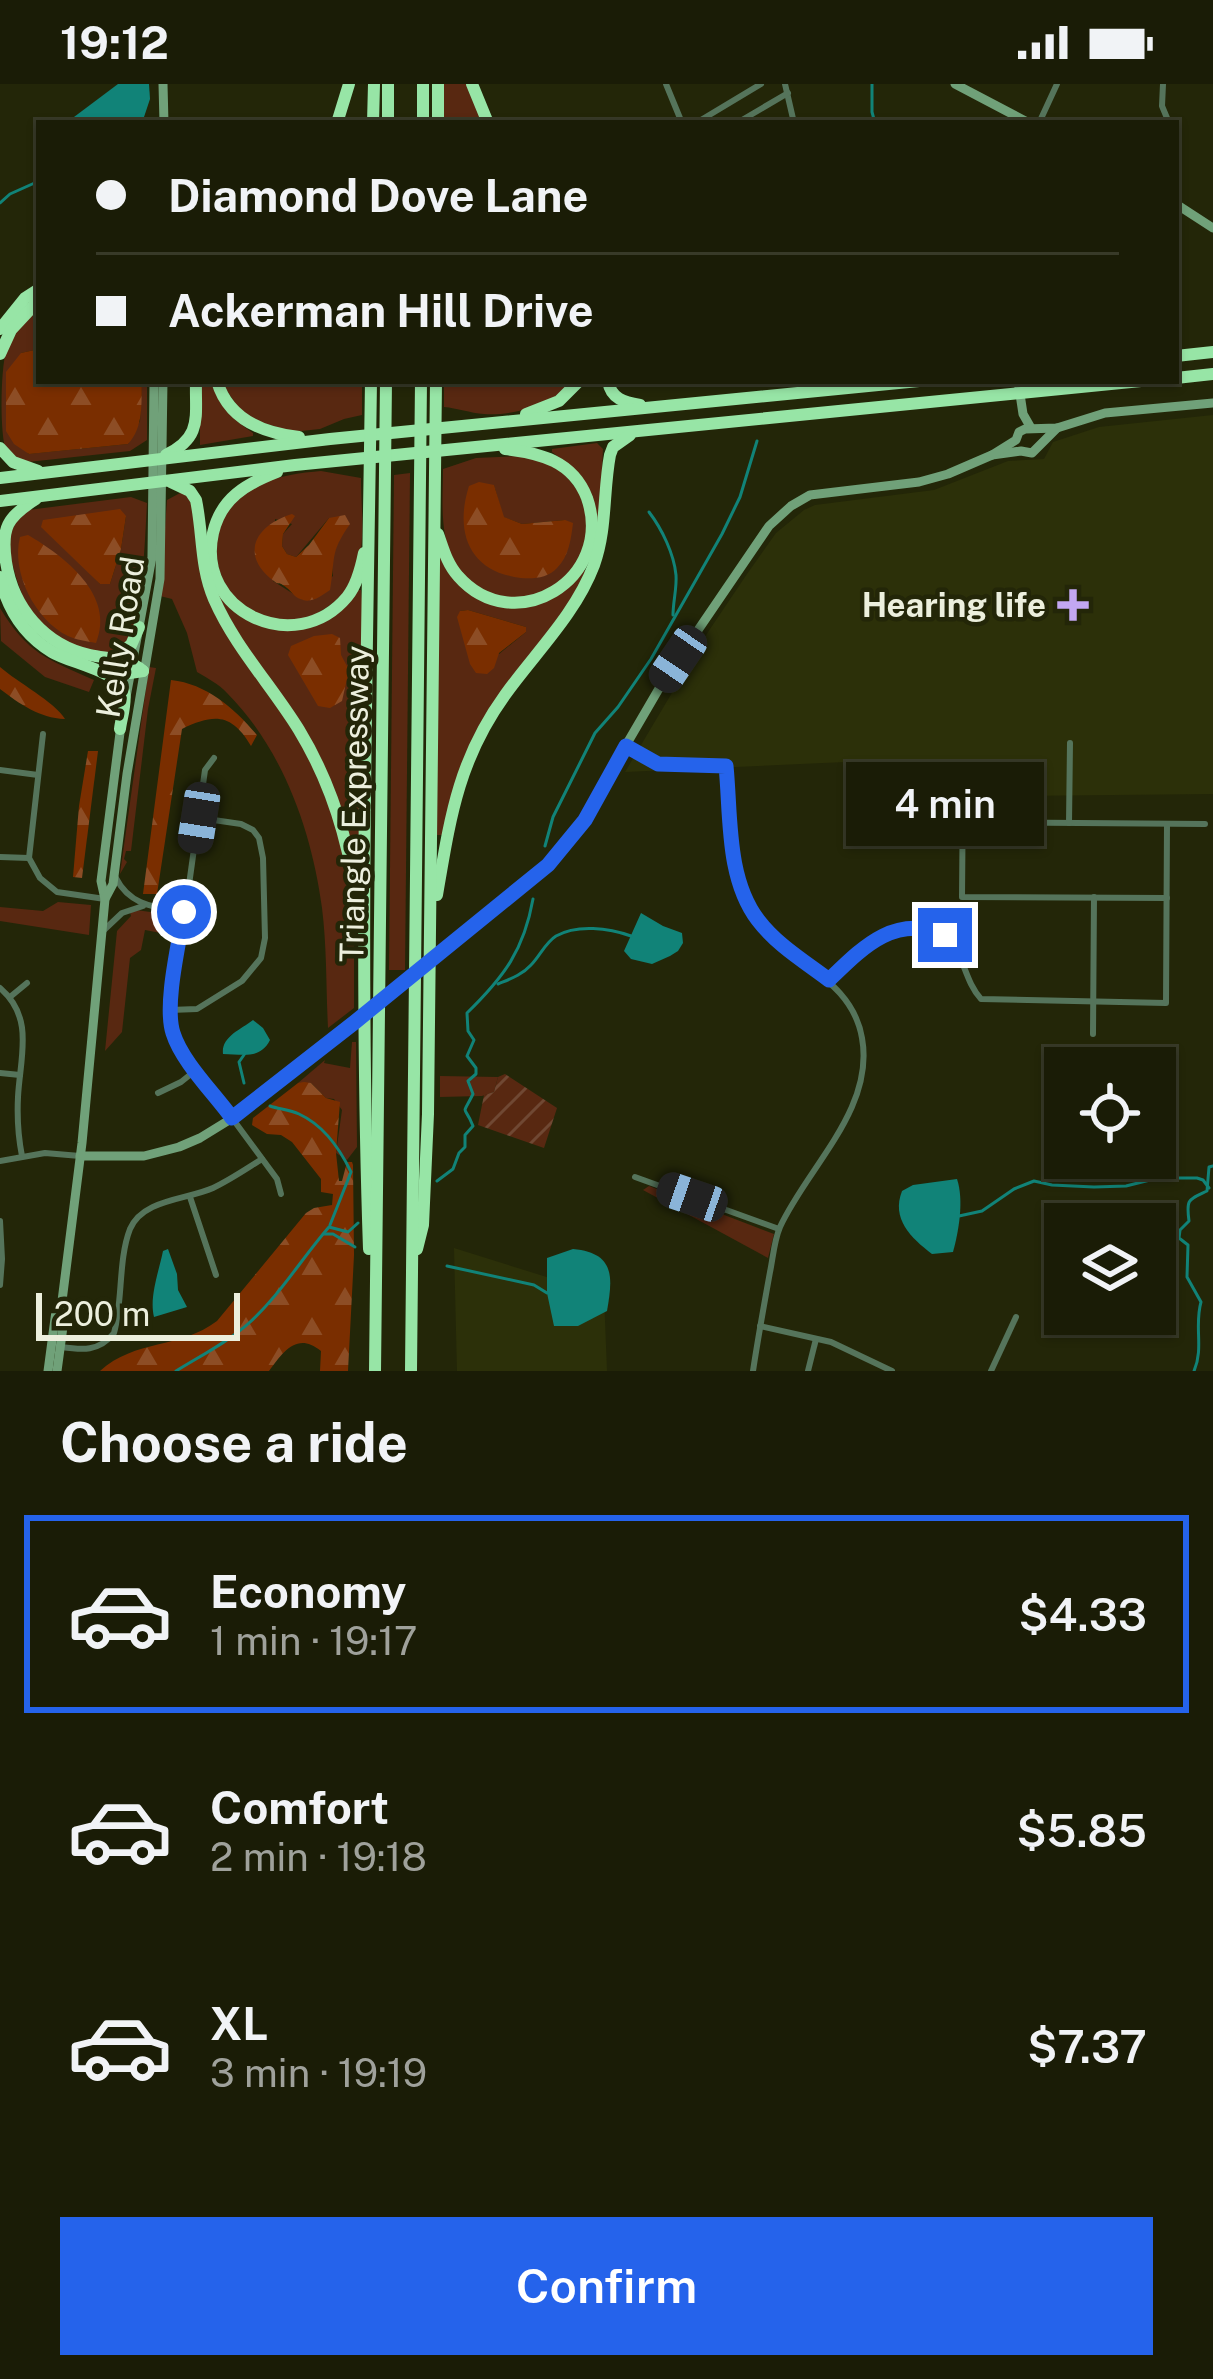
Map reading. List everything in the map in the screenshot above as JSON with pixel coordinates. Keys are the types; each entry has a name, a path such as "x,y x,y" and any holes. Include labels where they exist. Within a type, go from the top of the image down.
{"highway":[{"path":"338,120 349,84"},
{"path":"373,120 374,84"},
{"path":"388,84 388,120"},
{"path":"423,120 424,84"},
{"path":"438,84 438,120"},
{"path":"472,84 487,120"},
{"path":"0,329 36,291"},
{"path":"0,354 11,330 36,304"},
{"path":"1179,356 1213,352"},
{"path":"1179,378 1213,374"},
{"path":"159,459 189,442 195,430 196,384"},
{"path":"218,384 242,420 269,433 330,439"},
{"path":"372,384 378,411"},
{"name":"Triangle Expressway","path":"375,1371 377,478 378,411 385,384"},
{"name":"Triangle Expressway","path":"411,1371 428,407 422,384"},
{"path":"428,407 435,384"},
{"path":"493,422 535,412 577,384"},
{"path":"609,384 618,400 653,407"},
{"path":"0,478 330,439 888,384"},
{"path":"0,501 295,465 1112,384"},
{"path":"430,932 446,836 467,764 503,697 583,590 604,525 610,455 621,440 638,431"},
{"path":"434,523 459,578 495,600 520,602 549,595 582,564 590,547 592,517 572,474 542,454 480,446"},
{"path":"0,448 13,462 45,473"},
{"path":"295,465 233,495 220,512 211,545 212,563 226,595 251,617 271,624 316,620 347,596 358,578 369,536 377,478"},
{"path":"412,1274 423,1225 426,1179 434,523 427,473"},
{"path":"168,480 190,491 196,500 212,596 298,730 327,787 351,865 364,956"},
{"path":"42,496 15,513 5,529 4,551 16,596 33,621 56,641 135,668"},
{"path":"369,536 364,1141 370,1279 375,1298"},
{"path":"0,577 6,599 24,628 55,654 110,675 123,689 120,729"},
{"path":"111,658 131,645 139,627"},
{"path":"84,665 135,668"}],"street":[{"path":"161,84 162,120"},
{"path":"666,84 681,120"},
{"path":"701,120 761,84"},
{"path":"955,84 1023,120"},
{"path":"1040,120 1057,84"},
{"path":"1162,84 1167,118"},
{"path":"741,120 787,88 793,120"},
{"path":"1179,205 1213,228"},
{"name":"Kelly Road","path":"53,1371 65,1312 62,1301 105,898 101,881 120,729 160,579 158,384"},
{"path":"1019,384 1025,436 1032,453 1058,428"},
{"path":"0,1161 56,1153 132,1157 167,1151 200,1138 232,1118 534,878 585,820 692,638 752,550 779,515 811,495 948,474 1025,436 1095,415 1213,403"},
{"path":"1025,436 1041,442"},
{"name":"Kelly Road","path":"105,898 113,884 139,627 158,510"},
{"path":"43,734 29,858 40,878 57,892 105,898"},
{"path":"1069,823 1070,743"},
{"path":"626,746 658,764 726,766 735,861 744,895 757,919 784,948 829,980 862,1034 861,1077 841,1126 779,1229 753,1371"},
{"path":"214,758 206,770 170,1010 175,1038 277,1179 281,1194"},
{"path":"0,770 38,775"},
{"path":"963,782 962,897 1167,898"},
{"path":"170,1010 197,1009 242,981 261,958 266,938 259,838 241,824 199,818"},
{"path":"963,823 1205,824"},
{"path":"829,980 867,943 889,932 923,929 939,932 952,942 981,999 1166,1003 1167,824"},
{"path":"0,857 29,858"},
{"path":"114,873 129,897 146,906 184,912"},
{"path":"1093,1034 1094,897"},
{"path":"102,932 122,913 146,906"},
{"path":"10,997 27,983"},
{"path":"0,988 10,997 24,1031 17,1114 22,1156"},
{"path":"158,1093 196,1070"},
{"path":"0,1072 20,1075"},
{"path":"61,1347 91,1349 110,1339 116,1326 128,1237 146,1210 223,1183 262,1159"},
{"path":"635,1177 779,1229"},
{"path":"190,1197 216,1275"},
{"path":"0,1221 0,1285"},
{"name":"Kelly Road","path":"53,1371 56,1311 62,1301"},
{"path":"991,1371 1016,1317"},
{"path":"760,1326 832,1342 892,1371"},
{"path":"808,1371 816,1339"}],"shaded area":[{"path":"442,84 468,84 483,120 442,120"},
{"path":"36,311 36,350 21,353 28,454 128,444 140,421 142,384 147,384 147,440 130,451 28,462 15,457 5,447 2,412 5,353 14,334"},
{"path":"200,384 212,384 228,411 253,436 200,445"},
{"path":"222,384 362,384 362,415 320,429 292,432 245,417"},
{"path":"444,384 573,384 521,411 496,414 444,407"},
{"path":"1213,415 1213,794 915,797 911,759 625,772 747,574 776,533 804,510 934,490 1008,461 1044,459 1053,442 1099,427"},
{"path":"597,443 603,449 599,532 584,487 552,452"},
{"path":"476,458 538,460 561,472 584,502 585,545 574,567 537,594 491,594 470,582 449,551 443,469","holes":["494,485 503,517 522,524 565,520 509,576"]},
{"path":"321,471 361,478 359,561 350,584 321,611 298,620 256,614 225,584 218,563 217,540 225,515 232,501 252,487","holes":["329,518 349,523 334,554 333,576 303,600 273,581 275,519 292,524 283,534 282,546 296,557"]},
{"path":"410,473 405,970 389,970 394,475"},
{"path":"182,492 193,502 198,557 264,686 309,756 340,835 354,910 354,1008 328,1028 322,908 311,850 292,793 247,715 224,690 197,672 172,599 160,596 167,500"},
{"path":"131,497 147,503 137,610 122,648 102,653 77,646 55,635 35,616 18,584 10,550 12,528 28,510","holes":["126,516 110,584 100,584 86,569"]},
{"path":"438,556 455,579 527,606 586,571 573,598 508,684 442,835 437,835","holes":["468,610 526,627 499,654 460,611"]},
{"path":"361,590 364,618 361,880 344,820 217,595 300,629"},
{"path":"0,608 20,636 40,653 94,680 89,692 45,677 1,641"},
{"path":"149,667 156,668 131,851 126,851 127,862 120,874"},
{"path":"58,902 91,905 89,935 0,921 0,907 43,911"},
{"path":"136,910 172,915 177,919 176,936 145,930 141,950 130,958 122,1032 105,1051 117,931"},
{"path":"352,1042 356,1042 357,1147 347,1160 336,1153 342,1110 311,1083 298,1083 325,1060 350,1068"},
{"path":"505,1074 557,1108 544,1148 478,1125 484,1095 494,1092 498,1077"},
{"path":"440,1076 498,1077 494,1092 440,1097"},
{"path":"649,1186 774,1234 768,1258 643,1190"},
{"path":"454,1248 604,1295 607,1371 457,1371"}],"green space":[{"path":"36,350 36,384 142,384 139,422 128,444 29,454 14,444 6,431 6,372 21,353"},
{"path":"494,485 504,517 522,524 573,523 567,553 553,571 521,578 489,568 478,559 465,534 464,519 469,486"},
{"path":"120,509 126,516 110,584 100,584 41,527 43,520"},
{"path":"292,514 282,546 296,557 329,518 345,515 350,524 336,549 330,590 310,600 298,598 274,581 256,558 262,532"},
{"path":"28,535 71,566 93,593 100,625 96,643 56,629 36,607 19,565 20,537"},
{"path":"468,610 526,627 526,632 499,653 487,674 476,673 470,664 457,617"},
{"path":"332,634 340,638 341,655 349,670 342,701 330,708 318,706 288,655 291,646"},
{"path":"0,667 65,719 38,713 0,689"},
{"path":"171,680 196,686 219,699 257,735 251,746 230,722 213,719 182,729 157,894 143,894"},
{"path":"88,751 98,751 82,878 73,877"},
{"path":"304,1082 340,1102 339,1181 347,1162 353,1165 348,1371 320,1371 321,1351 305,1343 291,1346 269,1371 100,1371 128,1354 188,1336 217,1321 306,1213 332,1205 333,1194 321,1192 321,1179 292,1142 252,1125 253,1118"}],"water":[{"path":"118,84 149,84 143,120 70,120"},
{"path":"641,913 682,933 678,951 652,964 631,959 624,951"},
{"path":"253,1020 270,1040 266,1046 250,1055 223,1054 228,1038"},
{"path":"957,1179 960,1215 953,1252 932,1254 901,1219 902,1191"},
{"path":"168,1249 187,1307 154,1317 155,1284 163,1251"},
{"path":"573,1249 604,1261 610,1277 607,1311 578,1326 554,1326 547,1258"}],"waterway":[{"path":"872,84 874,120"},
{"path":"0,203 36,182"},
{"path":"545,846 553,817 595,733 651,659 722,534 740,497 757,441"},
{"path":"649,512 675,567 673,615"},
{"path":"437,1181 453,1169 473,1126 465,1110 473,1094 468,1081 476,1074 467,1056 474,1040 467,1013 510,962 533,899"},
{"path":"498,984 524,971 564,932 593,928 631,936"},
{"path":"244,1083 239,1062 246,1052"},
{"path":"270,1106 316,1124 351,1172 330,1225"},
{"path":"1194,1371 1201,1302 1187,1277 1188,1245 1179,1238 1189,1221 1190,1201 1207,1191 1209,1167 1213,1166"},
{"path":"959,1216 982,1211 1034,1181 1094,1187 1197,1178 1209,1188"},
{"path":"176,1371 249,1323 329,1227 348,1232 358,1223"},
{"path":"324,1234 355,1247"},
{"path":"447,1266 534,1285 547,1293"}],"place":[{"name":"Hearing life","path":"1073,605"}],"route":[{"path":"184,912 171,997 172,1031 232,1118 548,865 585,820 626,746 658,764 726,766 735,861 744,895 757,919 784,948 829,980 867,943 889,932 923,929 945,935"}]}
